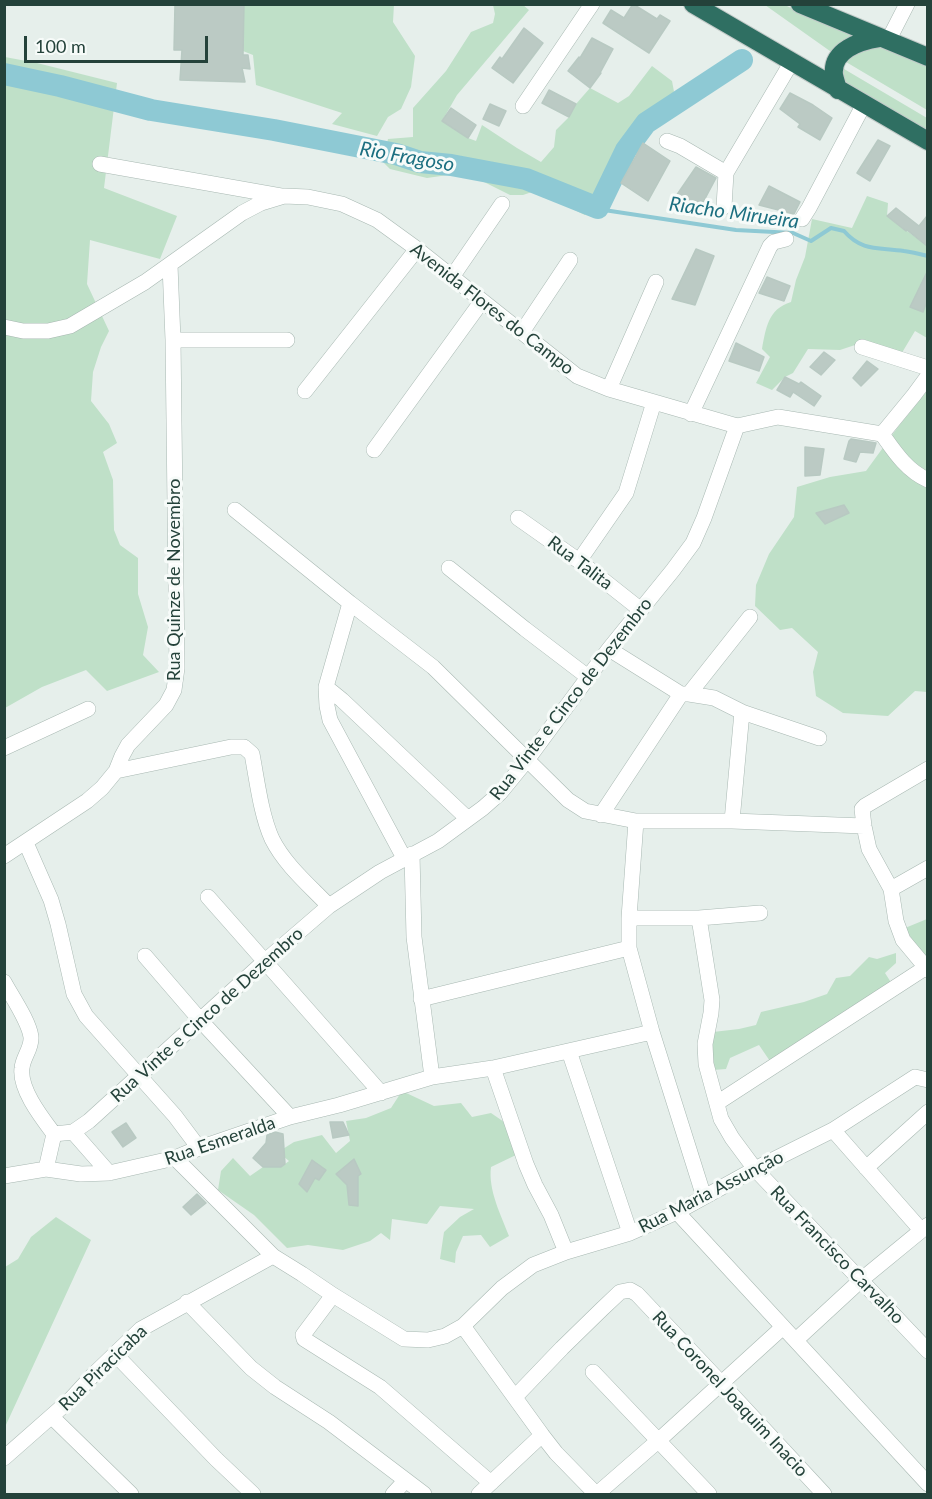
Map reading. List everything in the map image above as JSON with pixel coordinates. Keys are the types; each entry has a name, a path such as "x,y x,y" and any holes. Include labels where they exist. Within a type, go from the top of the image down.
{"highway":[{"path":"693,4 927,141"},
{"path":"800,4 927,57"},
{"path":"838,90 834,75 842,52 864,40 883,39"}],"street":[{"path":"523,106 592,4"},
{"path":"883,39 907,4"},
{"path":"724,207 726,173 791,63"},
{"path":"802,219 864,104"},
{"path":"668,141 726,173"},
{"name":"Avenida Flores do Campo","path":"100,164 342,204 377,220 417,249 577,376 609,389 737,426 778,417 882,434"},
{"name":"Avenida Flores do Campo","path":"4,327 23,331 48,331 70,326 170,265 242,213 261,203 284,196"},
{"path":"452,277 502,204"},
{"path":"691,414 770,246 774,242 786,239"},
{"path":"306,391 417,249"},
{"path":"522,332 570,260"},
{"name":"Rua Quinze de Novembro","path":"4,856 87,801 102,788 116,771 128,745 166,705 174,690 177,668 170,265"},
{"path":"609,389 657,282"},
{"path":"374,450 482,301"},
{"path":"173,340 287,340"},
{"path":"862,347 927,368"},
{"path":"927,376 882,434 904,463 927,480"},
{"path":"579,561 626,494 654,402"},
{"name":"Rua Vinte e Cinco de Dezembro","path":"54,1134 73,1132 89,1122 264,962 329,906 380,872 438,841 500,793 693,543 737,426"},
{"path":"235,510 433,667 568,800 585,811 636,821 732,821 864,826"},
{"name":"Rua Talita","path":"518,518 579,561 642,610"},
{"path":"449,568 588,677"},
{"path":"350,603 326,687 327,706 330,720 408,856 414,937 432,1077"},
{"path":"601,815 685,694 750,617"},
{"path":"609,649 685,694 714,698 742,712 819,738"},
{"path":"326,687 468,819"},
{"path":"4,748 88,709"},
{"path":"732,821 742,712"},
{"path":"116,771 231,747 244,747 252,754 265,818 272,838 292,868 329,906"},
{"path":"717,1103 926,969 903,940 896,921 891,889 869,849 862,809 927,769"},
{"path":"636,821 629,948 652,1032 704,1197"},
{"path":"26,843 51,900 74,994 86,1016 175,1116 199,1148"},
{"path":"891,889 927,868"},
{"path":"208,897 381,1093"},
{"path":"629,918 699,918 760,913"},
{"name":"Rua Francisco Carvalho","path":"699,918 712,1000 705,1044 706,1064 721,1119 755,1169 925,1343"},
{"path":"421,999 629,948"},
{"path":"145,957 290,1117"},
{"path":"4,982 31,1035 31,1045 22,1068 22,1077 38,1112 54,1134 46,1169"},
{"name":"Rua Esmeralda","path":"4,1176 46,1169 81,1174 109,1173 174,1158 290,1117 432,1077 493,1068 652,1032"},
{"path":"569,1051 630,1233"},
{"path":"493,1068 526,1164 566,1252"},
{"name":"Rua Maria Assunção","path":"174,1158 273,1256 404,1339 428,1340 446,1336 463,1326 502,1288 533,1265 566,1252 630,1233 677,1212 833,1130 921,1079 927,1068"},
{"path":"866,1168 927,1112"},
{"path":"796,1340 861,1280 924,1228 833,1130"},
{"path":"73,1132 109,1173"},
{"path":"677,1212 927,1484"},
{"name":"Rua Piracicaba","path":"4,1458 52,1417 141,1329 273,1256"},
{"name":"Rua Coronel Joaquim Inacio","path":"515,1397 620,1292 630,1290 637,1294 824,1494"},
{"path":"333,1295 303,1335 304,1339 380,1387 491,1483"},
{"path":"187,1302 251,1368 424,1494"},
{"path":"463,1326 556,1453 597,1494 783,1327"},
{"path":"115,1354 253,1494"},
{"path":"593,1372 709,1494"},
{"path":"52,1417 130,1494"},
{"path":"479,1494 542,1435"},
{"path":"393,1494 405,1481"}],"green space":[{"path":"394,4 393,22 415,56 411,87 401,109 388,117 377,136 332,124 342,113 256,85 253,55 243,51 244,5"},
{"path":"493,5 523,5 529,10 457,95 442,121 468,138 476,141 482,125 541,162 554,147 556,130 569,117 576,104 590,88 618,103 629,96 652,66 672,81 675,97 639,120 585,215 535,191 523,195 510,195 474,177 455,174 427,178 390,169 383,162 388,139 413,137 413,108 446,71 471,32 493,23 495,14"},
{"path":"765,5 785,5 869,37 837,56"},
{"path":"880,42 927,60 927,110 841,59"},
{"path":"5,57 117,83 104,188 177,216 160,259 90,240 87,284 109,331 93,372 91,401 109,424 117,443 103,452 113,480 114,530 120,545 138,558 138,594 148,627 143,655 159,672 107,691 86,670 42,687 5,708"},
{"path":"839,66 927,118 927,138 846,90"},
{"path":"867,196 888,203 887,216 927,246 927,338 915,331 900,356 861,343 840,350 808,349 793,373 785,377 772,390 756,383 770,357 762,349 769,320 777,309 791,302 805,257 812,219 852,228"},
{"path":"927,391 927,692 915,691 888,716 843,713 816,696 813,672 818,652 792,628 780,630 755,606 756,585 769,554 794,517 797,487 830,477 866,471"},
{"path":"927,919 927,963 905,928"},
{"path":"896,953 896,963 885,973 892,984 774,1067 759,1045 730,1058 726,1069 713,1070 711,1045 713,1032 756,1025 761,1012 827,994 836,978 850,976 869,957 877,959"},
{"path":"402,1091 434,1106 461,1103 472,1117 491,1113 507,1124 516,1155 491,1167 491,1185 509,1236 490,1247 481,1235 463,1236 456,1252 455,1263 440,1259 444,1232 460,1217 474,1209 440,1206 427,1224 392,1219 390,1240 381,1233 370,1241 343,1250 308,1245 287,1248 254,1215 218,1190 221,1171 233,1158 250,1176 263,1167 281,1167 289,1161 278,1152 294,1142 322,1135 336,1153 350,1141 346,1121 366,1118 391,1108"},
{"path":"56,1217 91,1240 5,1427 5,1267 18,1259 31,1237"}],"building":[{"path":"175,4 244,4 243,55 248,55 250,69 242,68 245,82 180,80 182,50 174,50"},
{"path":"633,4 657,19 660,15 670,21 649,53 603,23 611,10 624,18"},
{"path":"524,28 543,43 513,83 492,68 500,57 502,59"},
{"path":"592,38 613,49 601,73 590,88 568,71 580,58"},
{"path":"549,90 576,104 569,117 542,103"},
{"path":"790,93 832,118 820,140 798,127 800,124 780,109"},
{"path":"490,104 506,111 499,126 483,119"},
{"path":"451,108 476,125 468,138 442,121"},
{"path":"878,140 890,146 870,181 857,173"},
{"path":"643,143 670,161 648,201 621,183"},
{"path":"696,167 716,178 699,210 674,199"},
{"path":"769,186 800,202 794,214 759,205"},
{"path":"896,208 919,226 927,216 927,246 887,216"},
{"path":"696,249 714,256 695,305 672,299"},
{"path":"927,272 927,301 923,312 910,307"},
{"path":"767,277 790,286 784,301 759,293"},
{"path":"736,343 764,357 759,371 729,361"},
{"path":"824,352 835,360 821,375 810,367"},
{"path":"867,361 878,369 861,386 853,378"},
{"path":"785,377 799,384 801,382 821,396 814,406 793,392 790,397 777,390"},
{"path":"851,439 876,443 873,453 860,452 856,462 844,459"},
{"path":"805,447 824,449 820,475 805,476"},
{"path":"844,505 849,513 825,524 816,513"},
{"path":"330,1122 343,1122 349,1135 333,1138"},
{"path":"126,1123 136,1138 123,1147 112,1132"},
{"path":"275,1132 283,1134 285,1164 281,1167 263,1167 253,1158 266,1143 267,1135"},
{"path":"354,1159 361,1174 358,1176 358,1206 349,1205 347,1185 336,1174"},
{"path":"312,1160 326,1170 319,1180 315,1178 307,1192 299,1184"},
{"path":"197,1194 206,1203 191,1215 183,1207"}],"waterway":[{"name":"Rio Fragoso","path":"4,74 151,110 274,130 396,154 420,162 451,165 526,179 598,208 626,150 646,123 742,60"},
{"name":"Riacho Mirueira","path":"598,208 736,230 793,233 811,241 831,228 844,231 864,246 928,256"}]}
